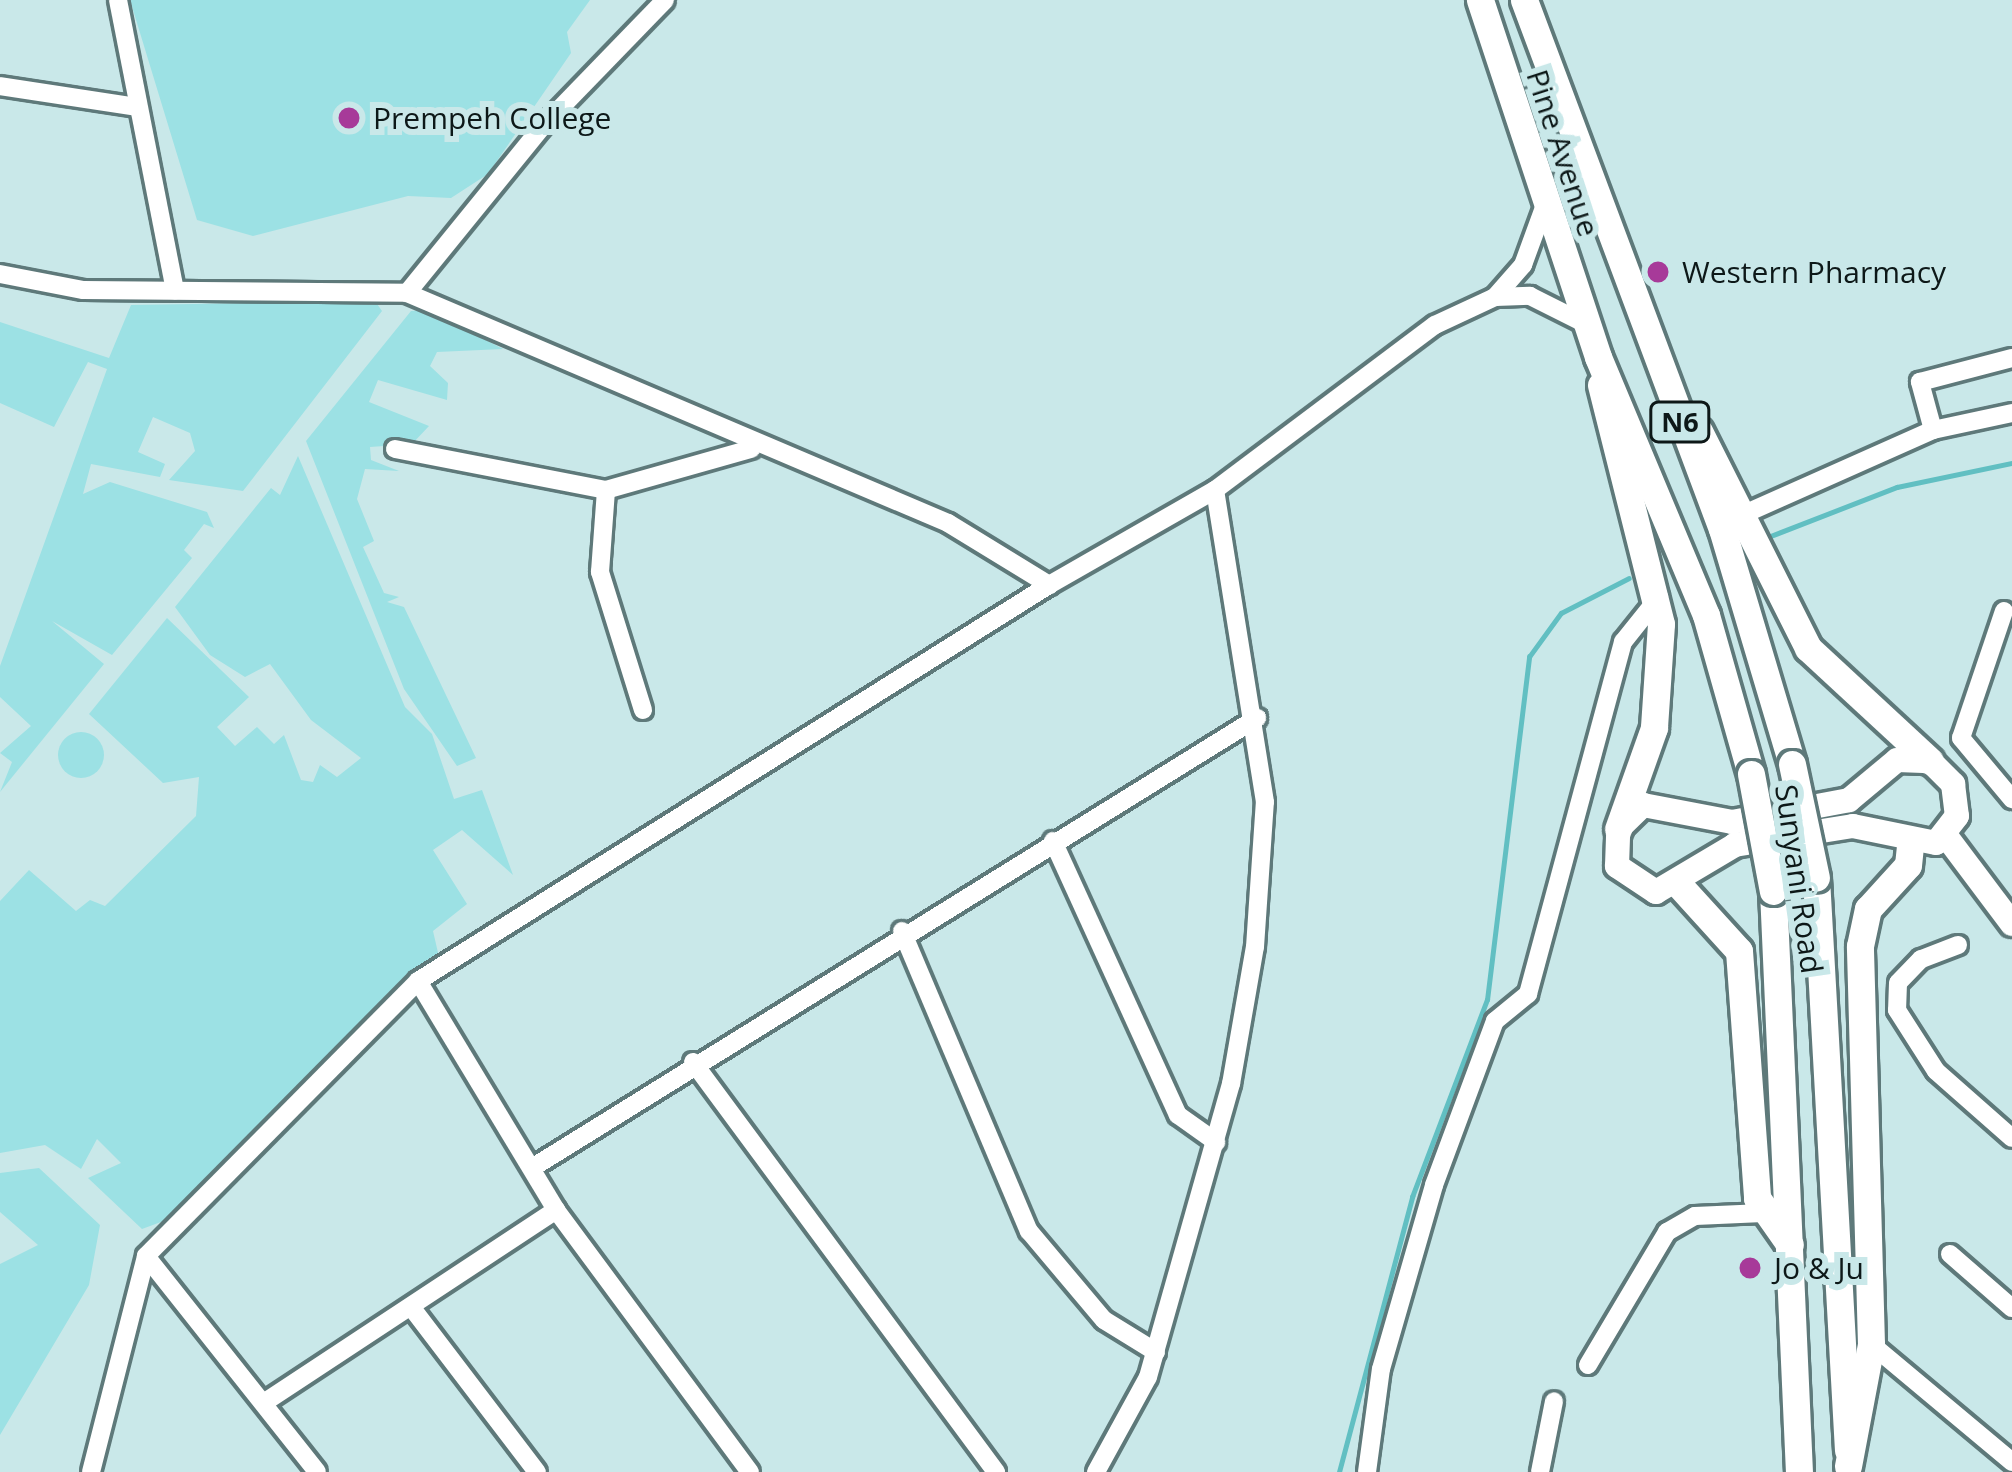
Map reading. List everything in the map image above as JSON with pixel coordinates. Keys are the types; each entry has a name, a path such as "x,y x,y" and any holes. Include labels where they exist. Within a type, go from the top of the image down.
{"main road":[{"name":"Pine Avenue","path":"1480,0 1587,325"},
{"name":"N6","path":"1524,0 1641,325 1737,572 1792,764 1816,878 1848,1469"},
{"name":"Sunyani Road","path":"1587,325 1706,615 1750,774 1773,891 1799,1472"},
{"path":"1641,325 1808,648 1930,761"},
{"path":"1598,357 1608,433 1660,597 1656,716 1618,830"},
{"path":"1848,1469 1870,1344 1860,946 1868,909 1908,865 1914,846"},
{"path":"1679,886 1739,951 1763,1213 1790,1245"}],"street":[{"path":"118,0 175,290"},
{"path":"407,293 542,128 665,0"},
{"path":"0,86 137,107"},
{"path":"92,1472 146,1256 418,981 1049,585 1215,490 1396,347 1495,297 1523,265 1544,205"},
{"path":"0,274 83,290 407,293 754,448 948,523 1049,585"},
{"path":"1495,297 1557,302 1587,325"},
{"path":"1933,430 1920,382 2012,358"},
{"path":"1742,515 1933,430 2012,412"},
{"path":"395,449 606,490 754,448"},
{"path":"606,490 600,572 643,710"},
{"path":"1096,1472 1156,1352 1216,1142 1255,947 1265,802 1257,718 1215,490"},
{"path":"1367,1472 1381,1369 1434,1185 1495,1021 1528,994 1623,642 1660,597"},
{"path":"2004,611 1961,738 2012,799"},
{"path":"535,1166 692,1061 1257,718"},
{"path":"1980,887 1914,846 1853,826 1735,845 1679,886 1633,884 1614,854 1618,830 1643,805 1718,824 1849,800 1897,760 1930,761 1957,794 1946,836 2012,924"},
{"path":"1914,846 1946,836"},
{"path":"1053,841 1178,1115 1216,1142"},
{"path":"902,932 1029,1231 1104,1320 1156,1352"},
{"path":"1958,945 1910,971 1897,1010 1936,1071 2012,1138"},
{"path":"418,981 535,1166 556,1210 750,1472"},
{"path":"692,1061 996,1472"},
{"path":"265,1402 415,1312 556,1210"},
{"path":"1588,1365 1667,1232 1695,1216 1763,1213"},
{"path":"1951,1254 2012,1308"},
{"path":"146,1256 317,1472"},
{"path":"415,1312 537,1472"},
{"path":"1870,1344 2012,1462"},
{"path":"1540,1472 1554,1401"}],"shaded area":[{"name":"Prempeh College","path":"130,0 590,0 567,32 571,53 488,174 451,198 408,196 253,236 197,220"},
{"path":"375,301 382,311 243,491 169,480 195,451 190,433 153,417 138,452 165,464 160,477 91,464 83,494 110,482 207,512 214,528 204,524 184,550 192,558 112,655 52,621 104,664 0,792 12,762 0,753 31,726 0,697 0,666 107,369 88,362 54,427 0,403 0,322 109,358 131,305"},
{"path":"428,310 503,349 437,352 430,366 448,383 447,400 378,380 369,402 429,426 412,444 370,447 371,460 399,471 365,469 357,499 374,541 363,547 384,593 399,597 387,602 404,607 476,758 457,766 404,689 306,441 411,311"},
{"path":"298,456 405,707 432,734 454,799 482,790 513,875 462,830 433,850 467,904 433,931 439,957 388,993 169,1219 142,1229 88,1178 121,1163 97,1139 81,1169 45,1145 0,1153 0,901 29,870 76,911 90,900 105,906 196,816 199,777 163,783 89,714 167,618 249,697 217,727 235,746 257,727 274,744 284,735 301,780 313,782 320,765 337,777 361,758 311,720 270,664 245,677 210,655 175,607 271,488 280,495"},
{"path":"81,732 97,739 104,755 97,771 81,778 65,771 58,755 65,739"},
{"path":"39,1168 100,1225 89,1285 0,1435 0,1264 38,1245 0,1212 0,1173"}],"waterway":[{"path":"1768,537 1897,487 2012,463"},
{"path":"1339,1472 1412,1197 1487,1000 1529,657 1561,613 1629,578"}],"place":[{"name":"Prempeh College","path":"349,118"},
{"name":"Western Pharmacy","path":"1658,272"},
{"name":"Jo & Ju","path":"1750,1268"}]}
